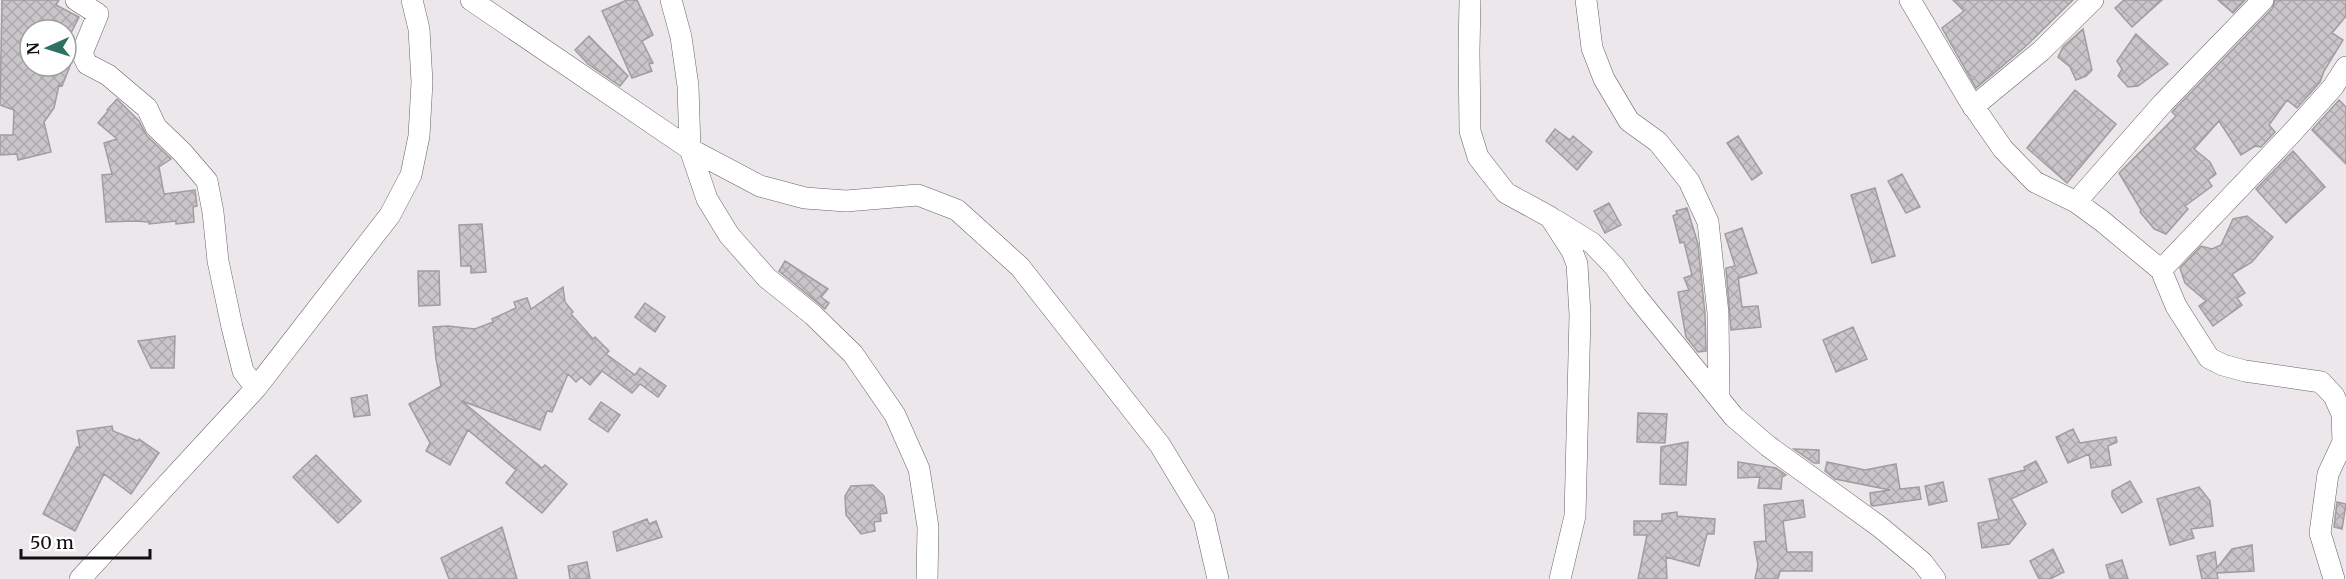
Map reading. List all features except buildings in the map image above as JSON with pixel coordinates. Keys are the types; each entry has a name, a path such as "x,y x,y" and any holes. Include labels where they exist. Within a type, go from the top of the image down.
{"street":[{"path":"76,0 98,14 82,53 87,64 108,75 147,108 156,127 207,181 218,261 232,327 243,371 256,388"},
{"path":"80,579 256,388 390,215 411,175 419,136 422,82 419,29 412,0"},
{"path":"471,0 690,148 760,186 804,198 846,201 918,195 957,210 1020,267 1160,445 1204,518 1218,579"},
{"path":"671,0 681,37 688,86 690,148 707,199 729,235 767,278 813,315 853,354 895,415 919,469 928,527 927,579"},
{"path":"1470,0 1468,52 1470,131 1478,157 1506,193 1592,243 1734,417 1759,439 1881,527 1922,562 1935,579"},
{"path":"1586,0 1592,48 1604,79 1629,121 1658,142 1689,182 1708,222 1718,313 1719,397"},
{"path":"1910,0 1974,107 2003,149 2036,182 2076,202 2102,220 2161,270 2176,306 2209,358 2223,365 2245,371 2321,382 2334,396 2342,414 2343,442 2328,474 2320,533 2334,579"},
{"path":"1974,107 2041,51 2093,0"},
{"path":"2076,202 2163,103 2263,0"},
{"path":"2161,270 2289,136 2333,87 2346,67"},
{"path":"1550,217 1572,251 1577,264 1580,315 1575,516 1560,579"}]}
